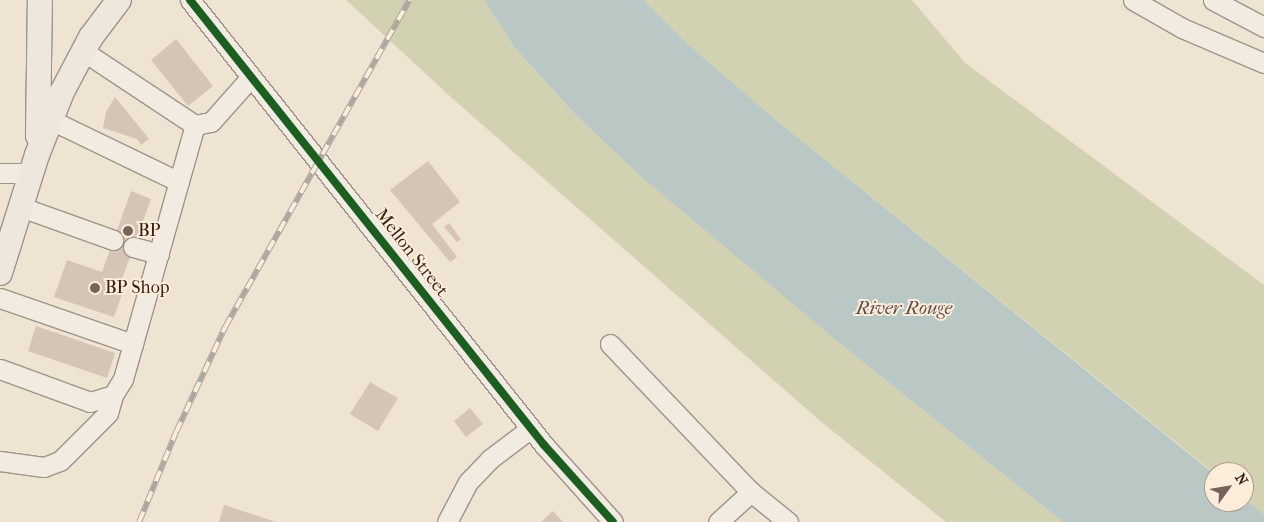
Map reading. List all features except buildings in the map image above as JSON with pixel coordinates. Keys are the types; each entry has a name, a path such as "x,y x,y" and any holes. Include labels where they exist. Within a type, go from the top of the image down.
{"main road":[{"path":"34,164 40,0"},
{"path":"0,273 34,164 51,120 83,51 119,0"}],"street":[{"name":"Mellon Street","path":"190,0 531,428 612,522"},
{"path":"1133,0 1182,28 1264,63"},
{"path":"1213,0 1264,27"},
{"path":"83,51 195,125 211,122 251,77"},
{"path":"51,120 179,182"},
{"path":"0,461 44,467 60,461 108,413 113,395 123,379 160,254 195,125"},
{"path":"0,172 34,164"},
{"path":"21,208 113,240"},
{"path":"134,247 160,254"},
{"path":"0,298 133,344"},
{"path":"610,344 751,492 788,522"},
{"path":"0,369 90,402 113,395"},
{"path":"447,522 468,482 490,459 531,428"},
{"path":"718,522 751,492"}],"green space":[{"path":"346,0 484,0 515,48 577,116 848,350 1063,522 946,522 819,420 452,98"},
{"path":"644,0 912,0 965,63 1264,285 1264,514 1254,506 1254,462 1204,462 1204,465 775,119 689,45"}],"water":[{"name":"River Rouge","path":"484,0 644,0 689,45 775,119 1204,466 1204,512 1254,512 1254,506 1264,514 1264,522 1063,522 848,350 644,179 577,116 515,48"}],"railway":[{"path":"139,522 176,432 225,327 409,0"}],"cycle path":[{"path":"190,0 544,445 613,522"}],"place":[{"name":"BP","path":"128,231"},
{"name":"BP Shop","path":"95,288"}]}
